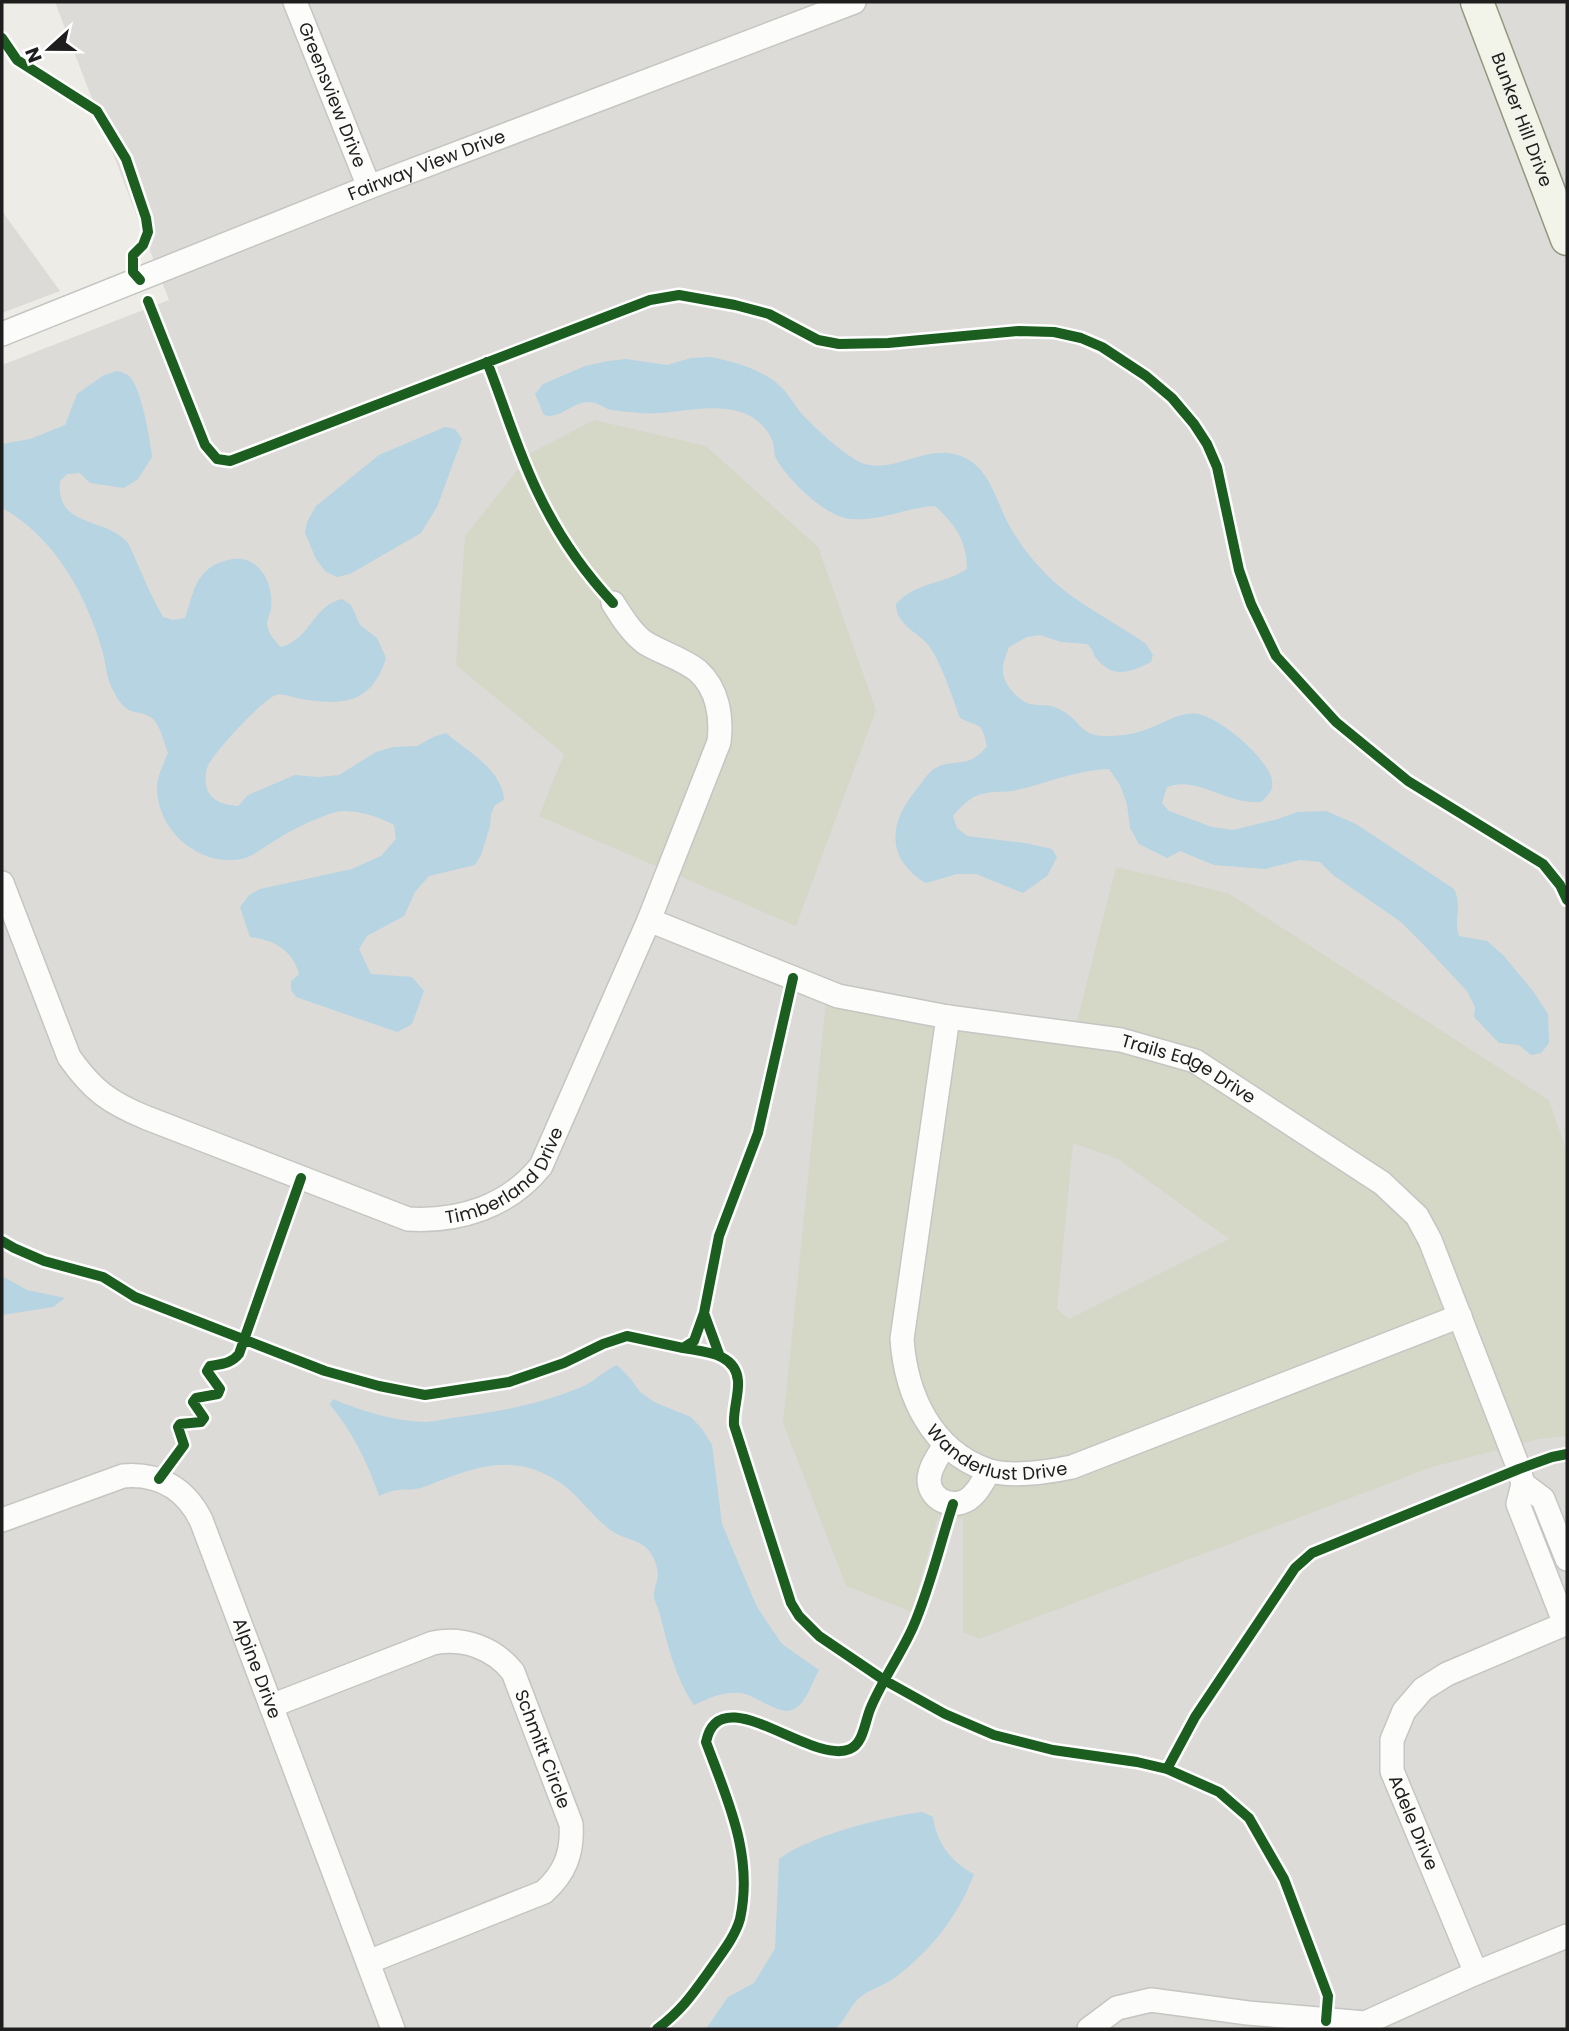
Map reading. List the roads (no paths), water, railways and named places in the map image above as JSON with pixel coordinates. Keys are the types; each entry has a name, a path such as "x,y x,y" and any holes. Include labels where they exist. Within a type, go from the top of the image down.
{"street":[{"name":"Greensview Drive","path":"295,2 369,187"},
{"name":"Fairway View Drive","path":"2,334 369,187 854,2"},
{"name":"Bunker Hill Drive","path":"1477,2 1567,239"},
{"name":"Timberland Drive","path":"2,883 69,1057 100,1094 120,1107 408,1219 456,1217 507,1198 528,1183 541,1166 649,920 719,742 721,724 718,705 711,688 698,672 644,641 627,625 613,603"},
{"name":"Trails Edge Drive","path":"649,920 838,996 948,1017 1121,1040 1195,1061 1382,1183 1417,1216 1430,1240 1523,1484 1543,1499 1567,1559"},
{"name":"Wanderlust Drive","path":"948,1017 902,1339 904,1367 910,1389 925,1418 945,1445 964,1459 989,1471 1046,1473 1072,1467 1460,1316"},
{"path":"945,1445 931,1469 929,1480 932,1491 940,1501 953,1504 966,1501 974,1495 989,1471"},
{"name":"Alpine Drive","path":"2,1520 123,1476 151,1477 172,1485 190,1501 201,1520 393,2029"},
{"name":"Trails Edge Drive","path":"1523,1484 1518,1504 1566,1623"},
{"name":"Adele Drive","path":"1476,1973 1392,1771 1392,1740 1404,1712 1423,1689 1447,1674 1566,1623"},
{"name":"Schmitt Circle","path":"271,1706 433,1643 457,1640 470,1643 505,1662 513,1672 571,1824 571,1850 567,1862 563,1872 544,1892 368,1962"},
{"path":"1089,2029 1117,2008 1151,2000 1248,2013 1366,2023 1476,1973 1567,1936"}],"water":[{"path":"711,357 747,367 772,379 783,388 815,427 841,450 865,464 877,466 942,453 956,454 977,466 988,481 1014,533 1041,569 1069,594 1146,644 1153,655 1151,662 1143,666 1128,671 1115,671 1102,665 1087,644 1061,642 1040,635 1027,637 1009,647 1004,660 1004,678 1013,692 1030,704 1051,706 1060,710 1091,734 1114,736 1133,733 1191,714 1207,717 1230,730 1252,750 1269,771 1272,784 1268,795 1261,802 1248,802 1196,786 1177,785 1167,787 1162,803 1169,811 1212,827 1233,830 1297,812 1326,811 1356,824 1454,889 1458,901 1459,936 1487,941 1503,955 1548,1014 1549,1043 1541,1053 1531,1055 1519,1045 1499,1043 1474,1017 1475,1007 1467,991 1421,942 1401,922 1333,875 1320,862 1300,860 1265,869 1214,865 1180,851 1167,858 1139,844 1130,828 1127,804 1120,785 1109,769 1074,774 1017,790 979,795 965,803 953,816 957,828 967,836 1052,849 1057,857 1047,876 1023,893 976,874 957,874 926,883 913,874 898,852 896,840 896,828 907,803 934,769 973,758 987,746 981,728 960,718 934,653 903,623 897,611 896,604 912,592 967,569 962,542 948,520 935,506 863,519 841,517 831,512 809,497 790,478 776,458 773,442 767,431 755,419 741,412 716,408 640,413 611,410 589,402 550,416 544,415 535,394 543,384 585,366 608,361 626,359 667,365 691,358"},
{"path":"117,371 128,375 137,390 152,457 138,479 124,488 90,483 80,473 67,474 60,481 61,496 65,507 73,514 118,534 127,542 163,617 173,620 185,618 194,590 202,575 209,569 228,560 247,560 262,571 270,588 268,628 281,647 299,637 324,608 342,599 351,605 360,625 377,638 386,658 373,684 354,698 331,702 276,695 260,706 211,761 206,771 206,782 212,797 224,804 238,806 248,795 295,775 339,775 376,752 393,747 417,746 446,733 491,770 502,789 504,800 495,805 481,855 475,865 429,876 415,892 404,916 367,936 359,949 371,974 412,977 424,991 412,1024 397,1032 296,997 291,990 291,981 299,974 292,958 274,943 250,937 240,907 249,895 260,889 352,869 381,856 396,839 394,825 363,813 337,812 301,826 242,859 211,857 184,843 173,832 159,805 158,780 168,753 158,726 153,719 129,710 120,702 110,684 103,653 88,610 66,570 38,535 2,508 2,444 30,439 65,425 77,394 104,375"},
{"path":"445,427 455,429 462,439 437,507 421,533 350,574 337,577 326,572 316,559 305,533 307,522 316,506 379,455"},
{"path":"2,1276 27,1290 65,1298 53,1307 2,1315"},
{"path":"617,1365 640,1392 656,1403 691,1417 712,1445 722,1524 757,1607 782,1644 819,1670 805,1698 792,1710 781,1710 741,1693 716,1696 694,1705 677,1672 655,1601 658,1571 650,1552 640,1543 608,1528 562,1484 526,1467 491,1466 457,1474 421,1488 394,1491 379,1496 359,1448 330,1405 333,1399 390,1417 432,1422 537,1402 586,1385"},
{"path":"922,1812 933,1817 937,1835 946,1850 958,1864 974,1874 952,1917 921,1955 896,1977 858,1999 835,2029 706,2029 728,1997 754,1983 775,1949 779,1859 827,1835 887,1818"}]}
